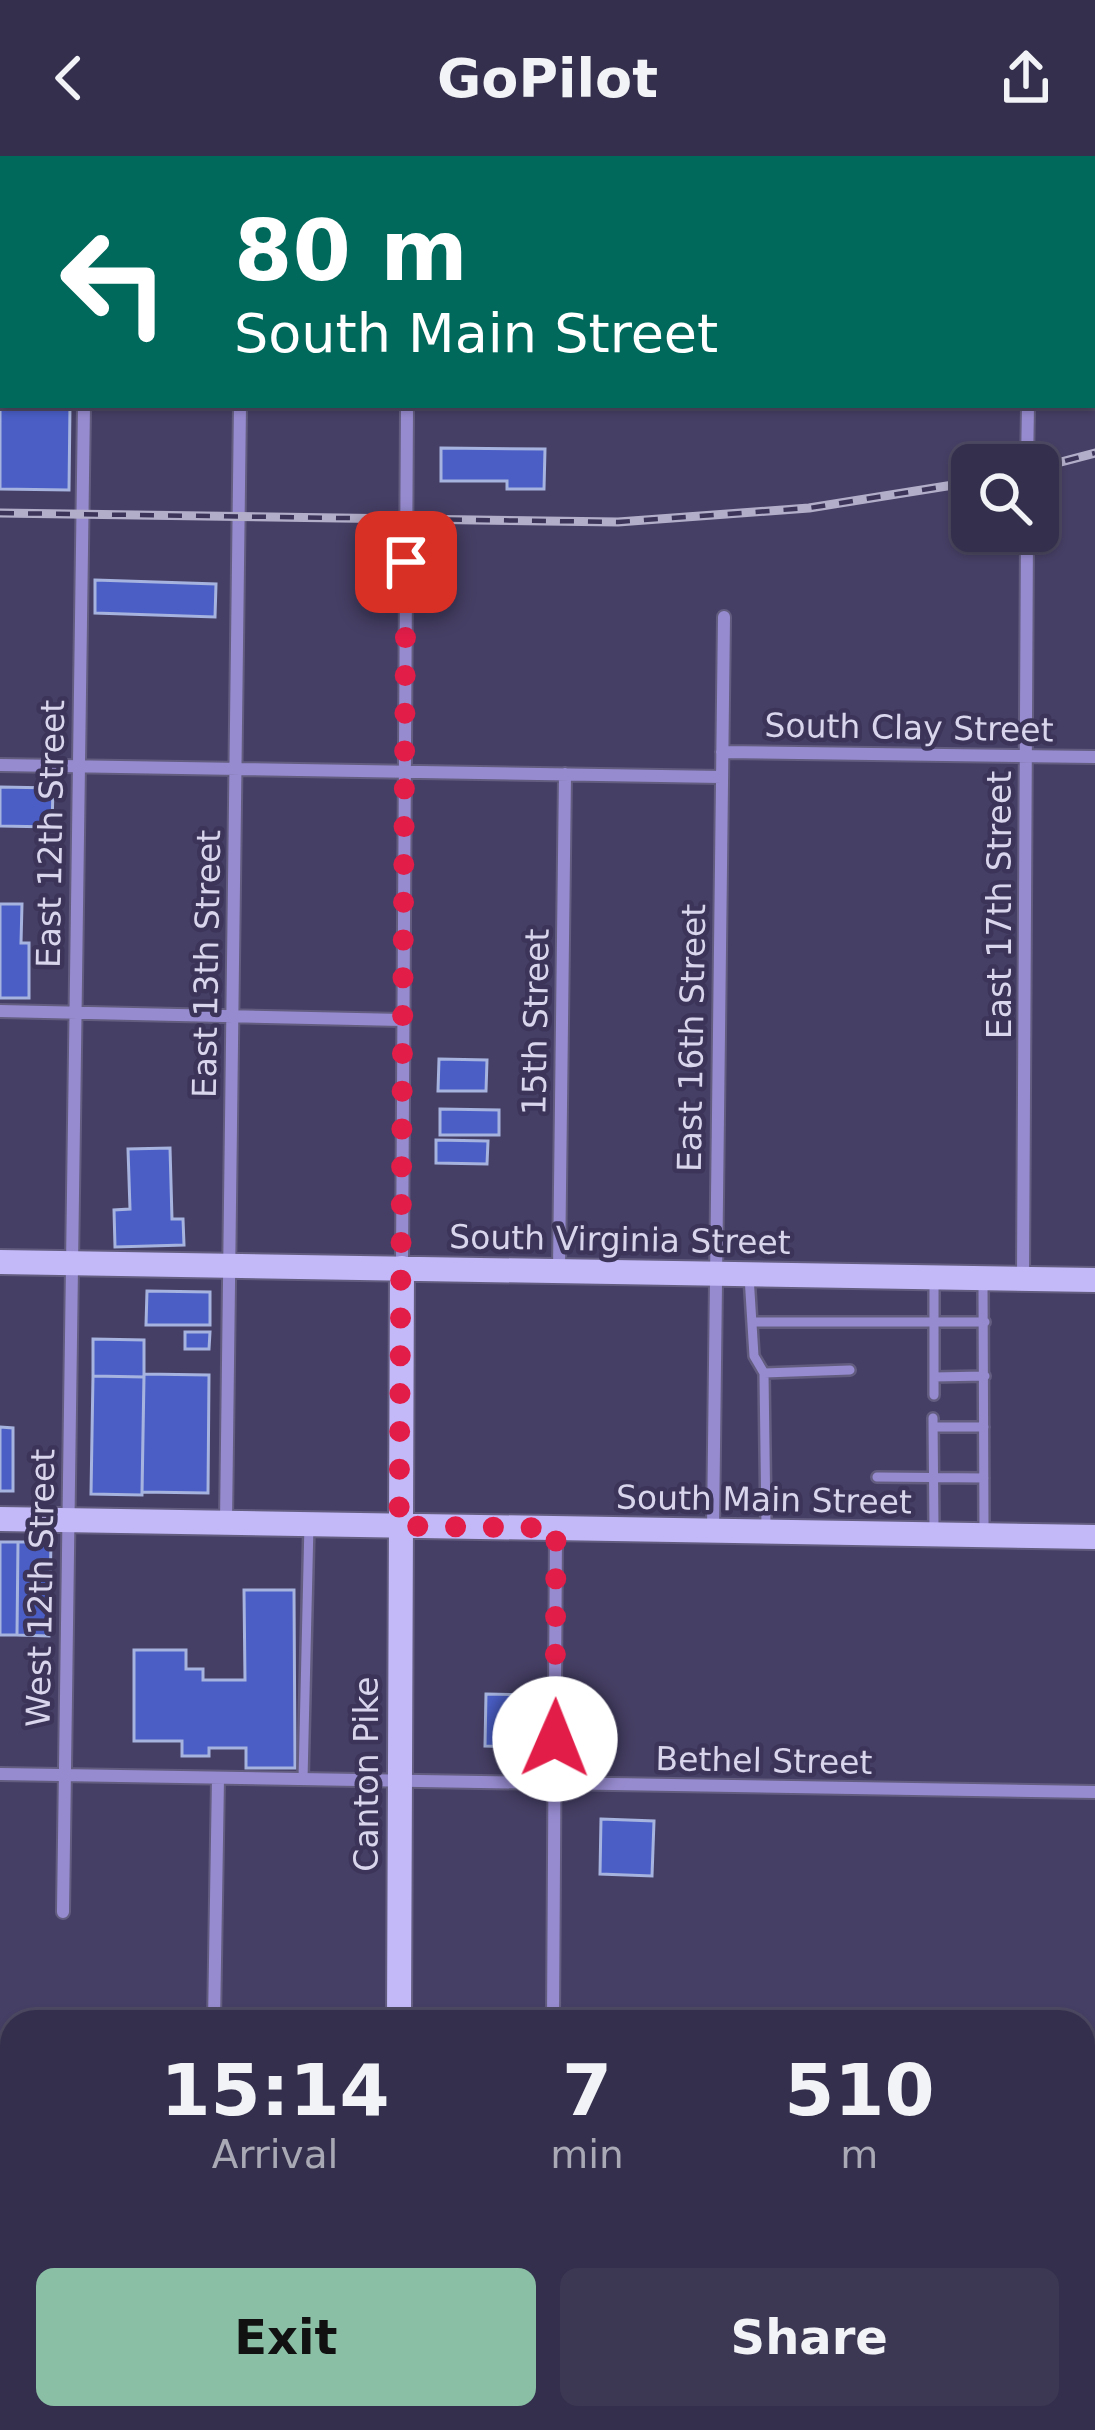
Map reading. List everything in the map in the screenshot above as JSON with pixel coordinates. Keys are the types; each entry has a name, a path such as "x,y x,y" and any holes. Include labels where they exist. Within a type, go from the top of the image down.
{"main road":[{"name":"South Virginia Street","path":"0,1262 1095,1280"},
{"name":"Canton Pike","path":"399,2010 402,1268"},
{"name":"South Main Street","path":"0,1519 1095,1537"}],"street":[{"name":"East 12th Street","path":"71,1263 84,408"},
{"name":"East 13th Street","path":"226,1523 240,408"},
{"path":"402,1268 407,408"},
{"path":"1027,444 1028,408"},
{"name":"East 17th Street","path":"1023,1279 1027,552"},
{"name":"East 16th Street","path":"712,1531 724,617"},
{"name":"South Clay Street","path":"722,752 1095,757"},
{"path":"0,765 722,776"},
{"name":"15th Street","path":"559,1271 565,774"},
{"path":"0,1011 402,1020"},
{"name":"West 12th Street","path":"64,1912 71,1263"},
{"path":"554,2010 556,1528"},
{"name":"Bethel Street","path":"0,1774 1095,1792"},
{"path":"214,2010 218,1778"}],"lane":[{"path":"749,1274 754,1356 764,1373 766,1532"},
{"path":"934,1278 934,1395"},
{"path":"983,1279 984,1535"},
{"path":"752,1322 985,1322"},
{"path":"764,1373 850,1370"},
{"path":"934,1377 985,1376"},
{"path":"934,1535 933,1423 984,1427"},
{"path":"877,1478 984,1478"},
{"path":"303,1779 309,1524"}],"building":[{"path":"0,408 70,408 69,490 0,489"},
{"path":"441,448 545,449 544,489 507,489 507,481 441,481"},
{"path":"95,580 216,584 215,617 95,613"},
{"path":"0,787 53,788 52,827 0,826"},
{"path":"0,904 22,904 21,943 29,943 29,998 0,998"},
{"path":"439,1059 487,1060 486,1091 438,1091"},
{"path":"440,1109 499,1110 499,1135 440,1135"},
{"path":"436,1140 488,1141 487,1164 436,1163"},
{"path":"170,1148 172,1219 183,1219 184,1245 115,1247 114,1210 130,1209 128,1149"},
{"path":"147,1291 210,1292 210,1325 146,1325"},
{"path":"185,1332 210,1332 209,1349 185,1349"},
{"path":"93,1339 144,1340 144,1377 93,1376"},
{"path":"144,1374 209,1375 208,1493 142,1492"},
{"path":"93,1376 144,1377 142,1495 91,1494"},
{"path":"0,1427 13,1428 13,1491 0,1491"},
{"path":"0,1542 18,1542 17,1635 0,1635"},
{"path":"18,1542 51,1542 49,1636 17,1635"},
{"path":"244,1590 294,1590 295,1768 246,1768 246,1748 209,1748 209,1756 182,1756 182,1741 134,1741 134,1650 186,1650 186,1669 203,1669 203,1680 245,1680"},
{"path":"486,1694 525,1695 523,1747 485,1746"},
{"path":"601,1819 654,1821 652,1876 600,1874"}],"railway":[{"path":"1059,462 1095,453"},
{"path":"0,513 618,522 809,508 951,485"}],"route":[{"path":"406,562 399,1526 556,1528 555,1739"}]}
